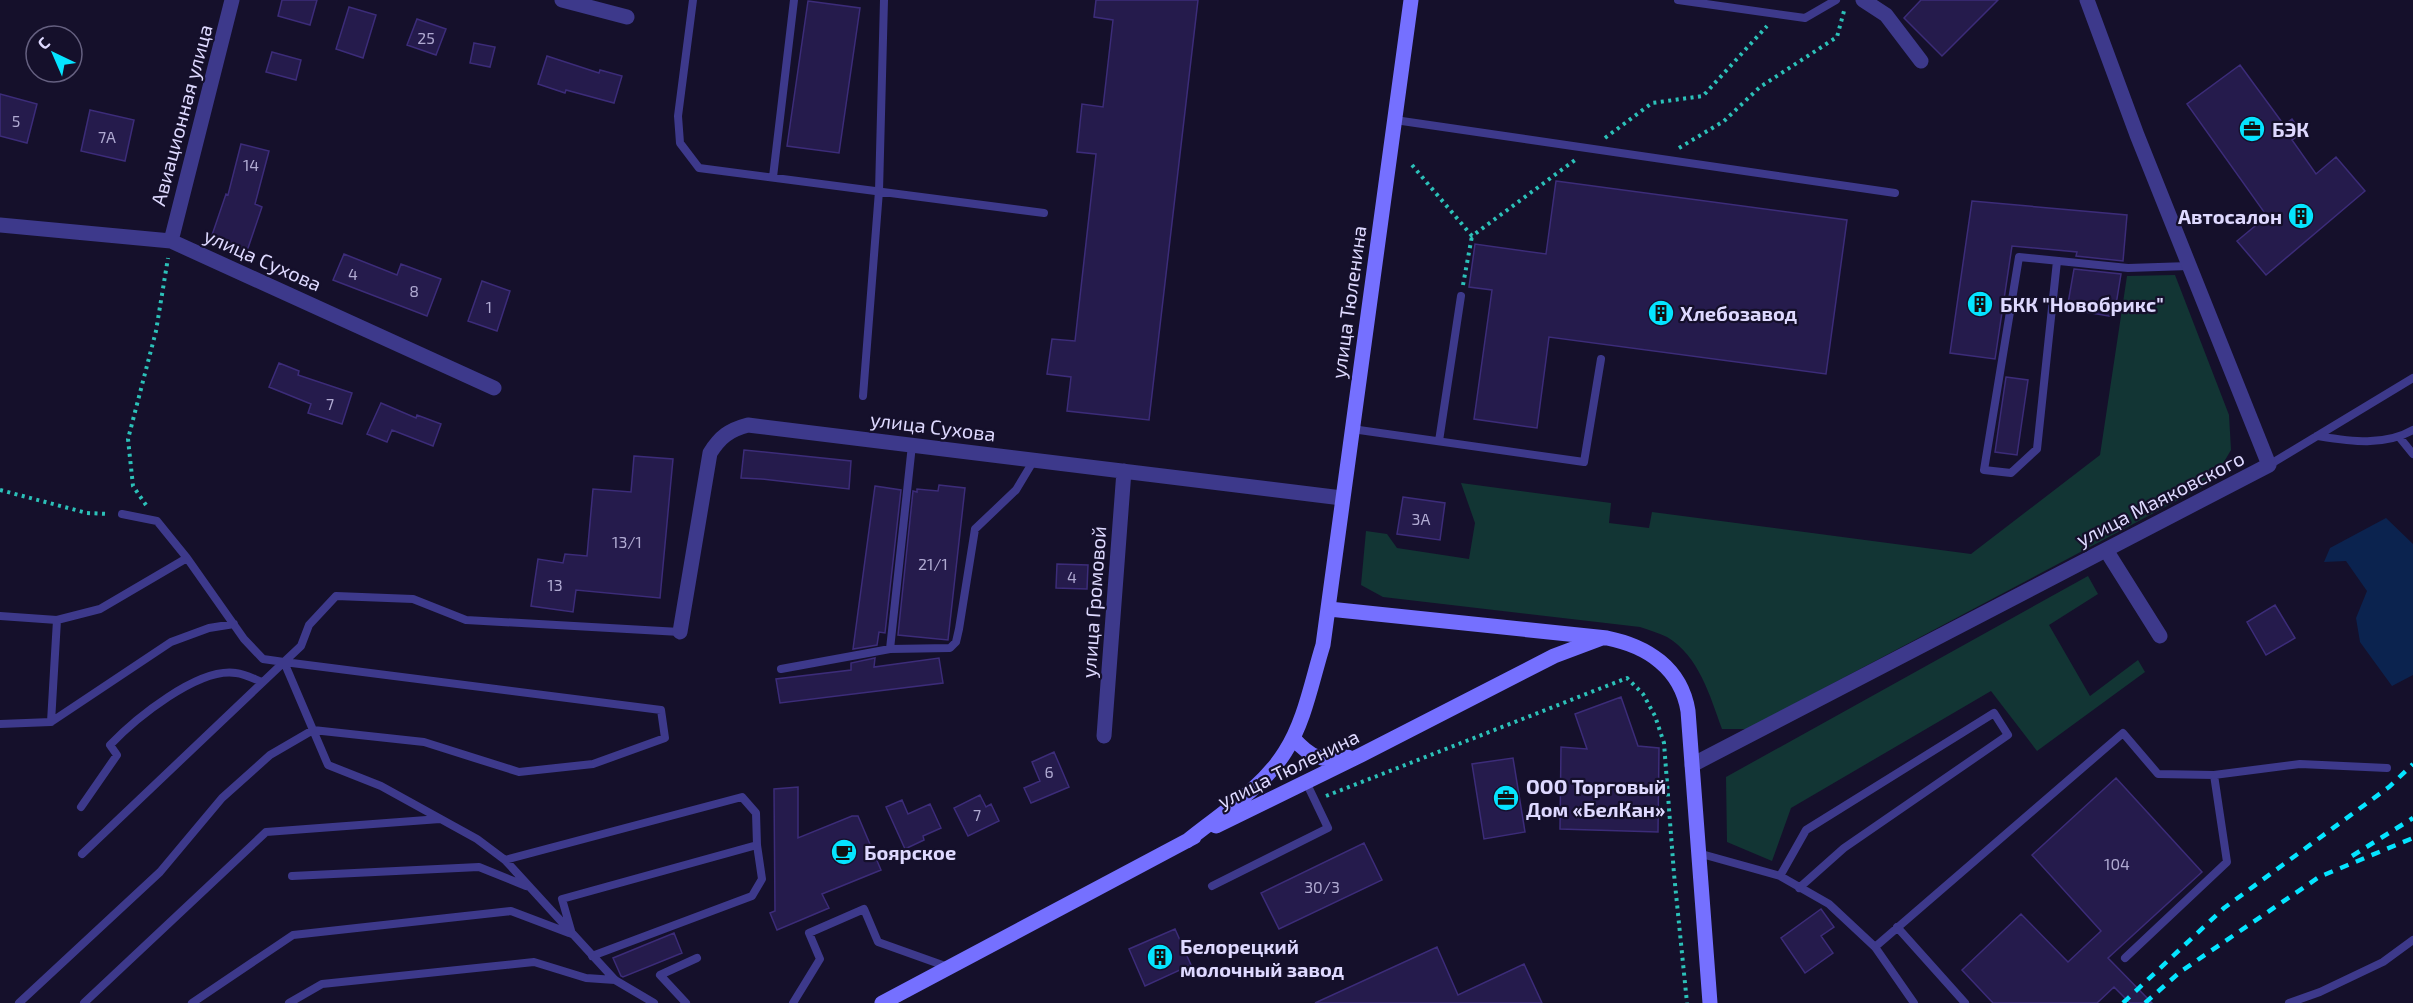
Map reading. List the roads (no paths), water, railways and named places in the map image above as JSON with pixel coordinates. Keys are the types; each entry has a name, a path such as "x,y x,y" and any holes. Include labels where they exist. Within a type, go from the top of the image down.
{"main road":[{"name":"улица Тюленина","path":"1186,841 1251,791 1274,768 1293,738 1323,645 1412,0"},
{"path":"1329,609 1625,642 1648,652 1674,676 1686,700 1710,1003"},
{"name":"улица Тюленина","path":"882,1003 1186,841 1554,656 1602,638"},
{"path":"1293,738 1305,752 1313,757 1332,759 1361,755"}],"street":[{"name":"Авиационная улица","path":"171,241 232,0"},
{"path":"561,0 627,17"},
{"path":"1863,0 1886,15 1921,62"},
{"name":"улица Маяковского","path":"1692,765 2269,465 2137,135 2087,0"},
{"name":"улица Сухова","path":"0,225 171,241 494,388"},
{"name":"улица Сухова","path":"680,632 710,453 718,439 732,429 748,424 1342,498"},
{"name":"улица Громовой","path":"1104,736 1124,471"},
{"path":"2106,550 2160,636"}],"lane":[{"path":"693,0 678,116 680,142 699,168 1044,213"},
{"path":"773,177 794,0"},
{"path":"863,396 879,192 884,0"},
{"path":"1678,0 1805,18 1836,0"},
{"path":"1395,120 1895,194"},
{"path":"2057,261 2037,449 2011,473 1984,470 2019,257 2128,268 2189,266"},
{"path":"1439,441 1461,296"},
{"path":"1352,429 1584,462 1601,359"},
{"path":"2269,465 2413,378"},
{"path":"2317,436 2356,442 2400,438 2413,430"},
{"path":"2400,438 2413,454"},
{"path":"890,649 912,445"},
{"path":"781,669 890,649 951,648 956,642 975,529 1016,490 1034,460"},
{"path":"19,1003 160,872 222,798 270,755 313,730 424,742 519,772 593,764 665,738 661,710 263,659 244,639 187,558 157,521 122,514"},
{"path":"0,616 57,620 100,609 187,558"},
{"path":"82,854 301,646 309,625 336,596 413,599 466,620 680,632"},
{"path":"51,722 57,620"},
{"path":"0,724 51,722 171,642 208,628 234,624"},
{"path":"284,662 328,765 381,786 477,839 505,860 615,980 654,1003"},
{"path":"81,807 117,755 110,745 128,727 180,690 213,674 236,673 262,682"},
{"path":"1779,876 1806,830 1994,713 2008,735 1845,848 1799,888"},
{"path":"1875,947 2123,733 2158,774 2214,775 2300,764 2387,768"},
{"path":"2125,957 2227,862 2214,775"},
{"path":"1212,886 1328,828 1306,782"},
{"path":"505,860 742,797 756,813 757,845 762,879 752,896 592,956"},
{"path":"84,1003 266,832 440,819"},
{"path":"572,934 562,899 757,845"},
{"path":"1698,853 1779,876 1829,904 1875,947 1914,1003"},
{"path":"292,876 479,867 530,887"},
{"path":"793,1003 820,959 809,933 864,909 878,942 948,968"},
{"path":"192,1003 293,935 511,911 572,934"},
{"path":"1897,927 1965,1003"},
{"path":"2289,1003 2320,992 2383,962 2413,940"},
{"path":"686,1003 660,975 697,958"},
{"path":"289,1003 322,984 534,962 586,978 615,980"}],"water":[{"path":"2386,518 2413,544 2413,675 2392,686 2360,642 2356,618 2367,591 2346,561 2324,562 2330,548"}],"railway":[{"path":"2123,1003 2224,908 2389,787 2413,764"},
{"path":"2352,856 2413,818"},
{"path":"2145,1003 2180,972 2319,877 2413,838"}],"place":[{"name":"БЭК","path":"2252,129"},
{"name":"Автосалон","path":"2301,216"},
{"name":"БКК \"Новобрикс\"","path":"1980,304"},
{"name":"Хлебозавод","path":"1661,313"},
{"name":"ООО Торговый Дом «БелКан»","path":"1506,798"},
{"name":"Боярское","path":"844,852"},
{"name":"Белорецкий молочный завод","path":"1160,957"}]}
